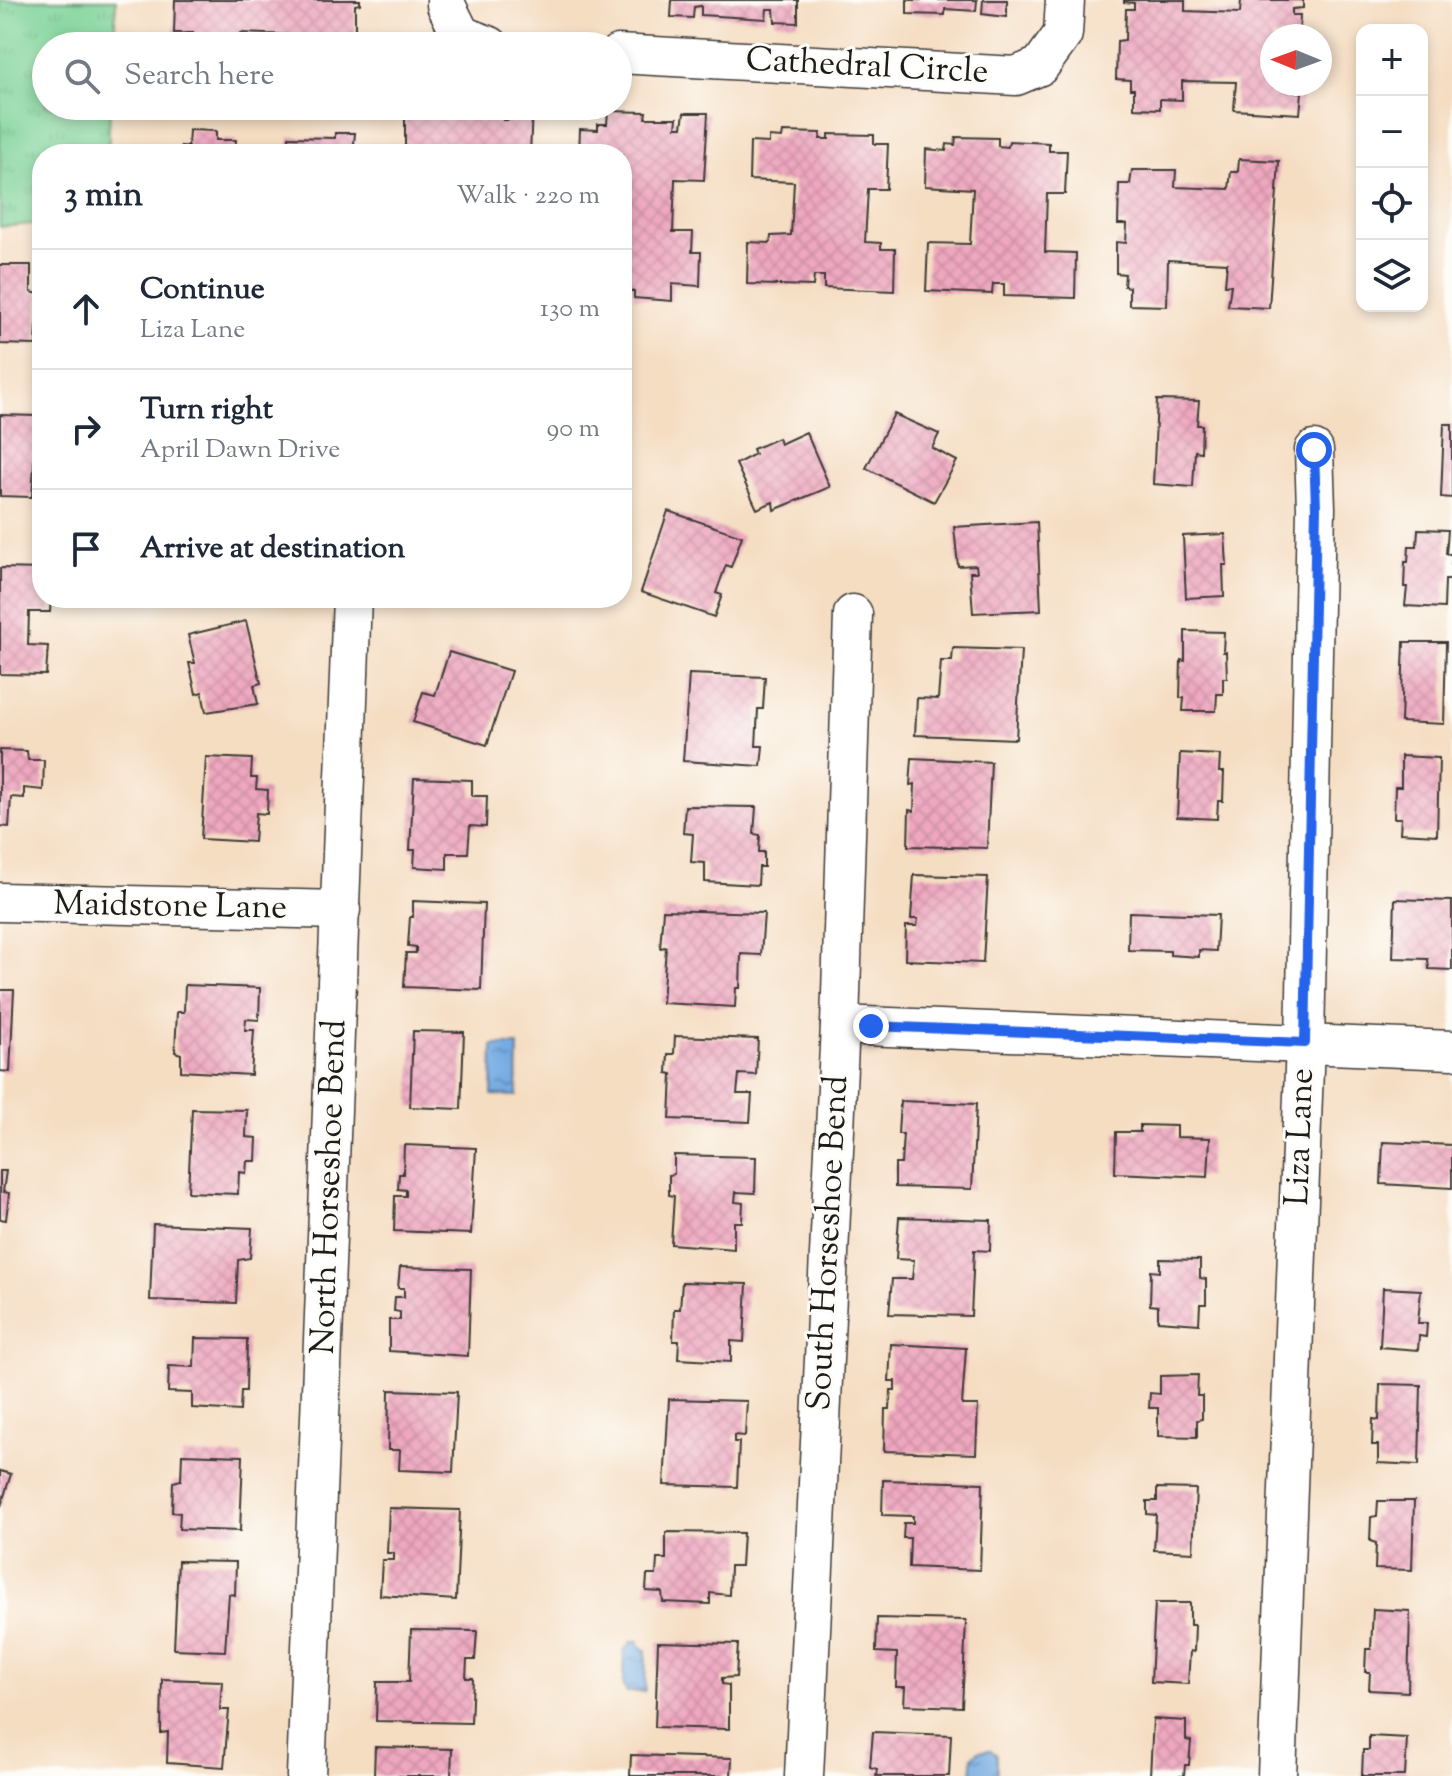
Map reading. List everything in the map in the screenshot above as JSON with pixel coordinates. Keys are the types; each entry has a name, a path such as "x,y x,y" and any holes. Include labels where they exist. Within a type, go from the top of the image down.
{"street":[{"path":"446,0 460,32"},
{"name":"Cathedral Circle","path":"632,55 1016,76 1040,66 1063,34 1065,0"},
{"name":"Liza Lane","path":"1277,1776 1305,1043 1316,508 1314,450"},
{"name":"North Horseshoe Bend","path":"306,1776 352,608"},
{"name":"South Horseshoe Bend","path":"804,1776 840,1025 853,614"},
{"name":"Maidstone Lane","path":"0,902 341,910"},
{"path":"840,1025 1452,1050"}],"green space":[{"path":"0,0 116,0 115,32 32,32 32,120 109,120 108,144 32,144 32,224 0,227"}],"water":[{"path":"493,1045 518,1045 517,1096 492,1095"},
{"path":"631,1641 639,1641 639,1645 646,1650 644,1692 627,1692 623,1686 624,1650"},
{"path":"990,1750 997,1755 997,1776 972,1776 972,1757 979,1751"}],"building":[{"path":"175,0 360,0 360,4 355,5 355,32 174,32"},
{"path":"672,0 798,0 798,23 775,22 774,9 767,9 766,19 701,15 701,6 694,7 693,18 671,17"},
{"path":"907,0 977,0 976,11 945,9 945,15 907,14"},
{"path":"983,0 1007,0 1007,17 982,14"},
{"path":"1185,0 1185,11 1240,13 1241,0 1303,0 1303,8 1292,9 1292,15 1300,15 1300,24 1260,24 1260,96 1302,96 1300,114 1234,110 1236,82 1182,81 1182,100 1160,99 1160,109 1134,108 1134,89 1130,89 1130,80 1116,79 1117,41 1125,40 1126,9 1134,9 1134,3 1124,2"},
{"path":"632,112 646,112 645,118 677,118 676,127 682,127 684,113 708,113 704,180 675,179 673,232 693,232 692,252 701,252 700,286 672,284 672,301 634,298 632,144 579,144 580,129 598,130 598,124 607,124 607,120 632,120"},
{"path":"405,120 531,120 530,144 405,144"},
{"path":"189,130 216,131 216,140 236,140 236,144 188,144"},
{"path":"783,132 821,133 820,139 829,139 829,134 874,135 874,144 888,144 886,189 868,189 865,242 881,243 881,249 895,249 894,291 824,288 824,276 814,276 813,286 747,284 748,242 770,243 771,236 791,235 794,182 749,180 750,142 769,143 769,137 782,138"},
{"path":"335,133 355,133 354,144 289,144 289,137 335,138"},
{"path":"956,137 998,138 998,146 1008,147 1009,141 1049,143 1049,151 1067,151 1065,194 1047,194 1045,252 1076,253 1075,298 1004,296 1004,284 993,284 992,294 926,291 928,243 970,244 973,189 925,186 926,149 946,151 947,144 955,145"},
{"path":"1239,159 1279,161 1269,308 1228,306 1231,285 1225,285 1227,263 1168,260 1167,306 1129,305 1129,287 1124,286 1125,274 1116,273 1116,242 1126,243 1127,224 1118,224 1119,184 1130,184 1132,170 1176,170 1175,187 1229,189 1231,172 1238,172"},
{"path":"0,265 31,265 32,345 0,344"},
{"path":"1157,400 1199,401 1197,425 1202,425 1201,452 1195,451 1193,487 1153,484"},
{"path":"894,414 939,434 932,448 957,461 934,502 866,468"},
{"path":"0,415 32,416 32,497 0,496"},
{"path":"1444,424 1452,424 1452,498 1441,497"},
{"path":"806,432 830,487 774,510 773,502 757,509 736,464 755,454 753,449 778,438 780,444"},
{"path":"668,511 742,536 731,567 726,565 716,593 722,595 714,617 641,592"},
{"path":"1037,522 1041,610 973,613 970,572 977,572 976,565 958,566 954,527"},
{"path":"1418,529 1448,530 1446,554 1452,554 1451,580 1445,580 1444,608 1405,606 1405,562 1408,562 1409,546 1417,546"},
{"path":"1225,534 1227,565 1223,565 1224,596 1186,598 1183,536"},
{"path":"0,568 32,569 32,608 50,608 50,612 29,612 28,645 48,646 46,675 0,674"},
{"path":"246,621 261,683 254,685 258,704 206,712 202,692 196,694 189,663 195,663 188,635"},
{"path":"1185,631 1224,632 1227,678 1223,678 1223,694 1217,694 1216,711 1183,711 1184,698 1180,698"},
{"path":"1404,642 1446,642 1444,724 1401,722"},
{"path":"953,648 1021,650 1016,739 915,735 917,698 938,699 941,661 952,661"},
{"path":"449,652 511,671 487,745 413,722 423,692 435,695"},
{"path":"689,674 765,677 763,709 758,709 756,746 763,746 761,766 683,761"},
{"path":"0,750 27,751 28,760 44,760 43,790 24,788 24,798 11,797 9,827 0,826"},
{"path":"1180,753 1220,755 1219,772 1224,772 1223,801 1218,801 1217,819 1177,817"},
{"path":"1401,756 1439,758 1437,835 1400,833 1401,818 1394,818 1395,787 1401,787"},
{"path":"206,757 252,759 251,778 257,778 256,789 268,790 267,814 256,813 254,842 201,839"},
{"path":"912,758 991,762 987,848 908,846 909,810 914,811 915,784 910,785"},
{"path":"414,778 472,780 472,796 487,796 486,827 470,826 468,853 447,853 447,869 414,867 415,850 410,850"},
{"path":"685,806 756,807 754,834 760,835 759,852 764,852 764,867 759,867 758,885 705,882 705,863 691,862 693,834 683,833"},
{"path":"914,875 988,877 983,963 905,960 906,926 917,926 918,919 911,919"},
{"path":"1395,899 1452,901 1452,970 1429,969 1428,959 1393,958"},
{"path":"413,901 484,904 481,990 404,987 406,953 416,953 416,947 408,946"},
{"path":"663,910 764,913 761,955 741,954 740,988 736,988 735,1007 662,1003 666,947 660,948"},
{"path":"1129,912 1218,915 1216,951 1199,950 1199,957 1170,955 1170,951 1128,950"},
{"path":"185,985 260,988 259,1020 246,1019 245,1030 254,1030 251,1075 181,1071 181,1054 175,1052 177,1012 184,1012"},
{"path":"0,990 14,990 10,1072 0,1071"},
{"path":"413,1031 464,1032 461,1109 410,1107"},
{"path":"675,1036 758,1039 756,1075 739,1074 737,1094 752,1094 750,1122 670,1119 672,1074 667,1073 668,1054 674,1054"},
{"path":"900,1101 976,1104 972,1189 895,1187 895,1164 901,1164 903,1134 898,1134"},
{"path":"192,1109 247,1110 246,1137 257,1138 256,1161 247,1161 246,1173 239,1172 238,1194 188,1192"},
{"path":"1140,1125 1176,1126 1176,1137 1210,1138 1208,1177 1115,1173 1116,1132 1140,1132"},
{"path":"1383,1142 1452,1145 1452,1188 1381,1184"},
{"path":"404,1145 476,1148 471,1234 394,1231 395,1196 406,1196 406,1190 398,1189 399,1174 403,1174"},
{"path":"674,1155 756,1157 755,1193 736,1192 735,1202 743,1203 742,1222 734,1222 734,1249 671,1244 674,1196 669,1195 669,1175 674,1174"},
{"path":"0,1171 6,1171 3,1192 9,1193 6,1220 0,1219"},
{"path":"899,1217 991,1220 990,1251 974,1250 971,1316 889,1314 892,1279 912,1279 914,1260 896,1259"},
{"path":"153,1224 252,1228 250,1258 238,1260 236,1303 150,1300"},
{"path":"1160,1259 1200,1260 1200,1278 1206,1279 1206,1304 1200,1304 1199,1324 1158,1321 1158,1306 1150,1305 1151,1271 1160,1272"},
{"path":"400,1267 471,1269 468,1356 389,1351 389,1320 400,1320 400,1312 394,1311 395,1297 404,1297 404,1288 398,1288"},
{"path":"682,1282 747,1284 744,1342 731,1341 731,1362 678,1359 679,1341 673,1341 674,1309 680,1309"},
{"path":"1383,1288 1421,1290 1418,1323 1427,1323 1426,1337 1419,1336 1418,1350 1380,1347"},
{"path":"195,1338 247,1339 246,1391 241,1391 240,1411 192,1408 192,1393 168,1392 169,1366 194,1367"},
{"path":"891,1344 966,1348 962,1405 978,1405 976,1454 884,1451 885,1409 890,1409 891,1390 895,1390 895,1381 889,1381"},
{"path":"1198,1375 1197,1396 1202,1396 1202,1419 1197,1420 1197,1437 1158,1436 1158,1408 1149,1408 1150,1393 1160,1394 1160,1376"},
{"path":"1380,1384 1421,1385 1419,1465 1378,1463 1378,1445 1372,1445 1373,1419 1379,1420"},
{"path":"389,1390 457,1392 453,1472 399,1470 400,1450 388,1450"},
{"path":"669,1399 747,1401 745,1436 734,1435 734,1442 739,1442 737,1487 664,1485"},
{"path":"182,1454 243,1456 240,1531 179,1529 180,1513 172,1512 173,1482 181,1480"},
{"path":"0,1471 11,1474 1,1506 0,1506"},
{"path":"883,1480 983,1483 980,1570 909,1567 910,1538 903,1538 904,1523 913,1523 913,1516 882,1515"},
{"path":"1157,1488 1196,1489 1193,1552 1154,1550 1156,1515 1147,1514 1147,1501 1157,1501"},
{"path":"1378,1501 1414,1501 1412,1570 1375,1569 1376,1543 1370,1541 1371,1517 1377,1516"},
{"path":"389,1508 460,1510 456,1600 380,1595 382,1560 394,1560 394,1553 387,1553"},
{"path":"666,1532 743,1533 741,1566 730,1566 729,1595 710,1593 710,1604 663,1602 662,1592 646,1591 647,1575 656,1575 657,1559 666,1559"},
{"path":"178,1561 236,1562 235,1595 229,1594 225,1651 174,1649"},
{"path":"1155,1603 1190,1603 1190,1625 1195,1625 1188,1684 1151,1682"},
{"path":"1373,1609 1410,1611 1408,1692 1369,1690 1370,1672 1365,1672 1366,1649 1371,1649"},
{"path":"877,1618 966,1620 962,1707 904,1705 905,1687 896,1687 897,1653 876,1652"},
{"path":"411,1630 477,1631 475,1660 467,1660 466,1678 473,1678 471,1723 376,1721 377,1682 409,1682"},
{"path":"658,1642 738,1644 736,1677 722,1678 722,1684 729,1685 729,1729 655,1727"},
{"path":"162,1679 222,1681 220,1710 229,1710 224,1767 167,1763 168,1732 161,1733"},
{"path":"1153,1719 1186,1721 1186,1740 1191,1741 1189,1765 1185,1765 1184,1776 1150,1776"},
{"path":"873,1732 951,1735 949,1776 876,1776 877,1769 870,1767"},
{"path":"1369,1736 1407,1738 1405,1776 1362,1776 1363,1750 1369,1750"},
{"path":"375,1747 452,1749 451,1776 374,1776"},
{"path":"631,1755 732,1758 731,1776 630,1776"}],"route":[{"path":"871,1026 1305,1043 1316,508 1314,450"}]}
